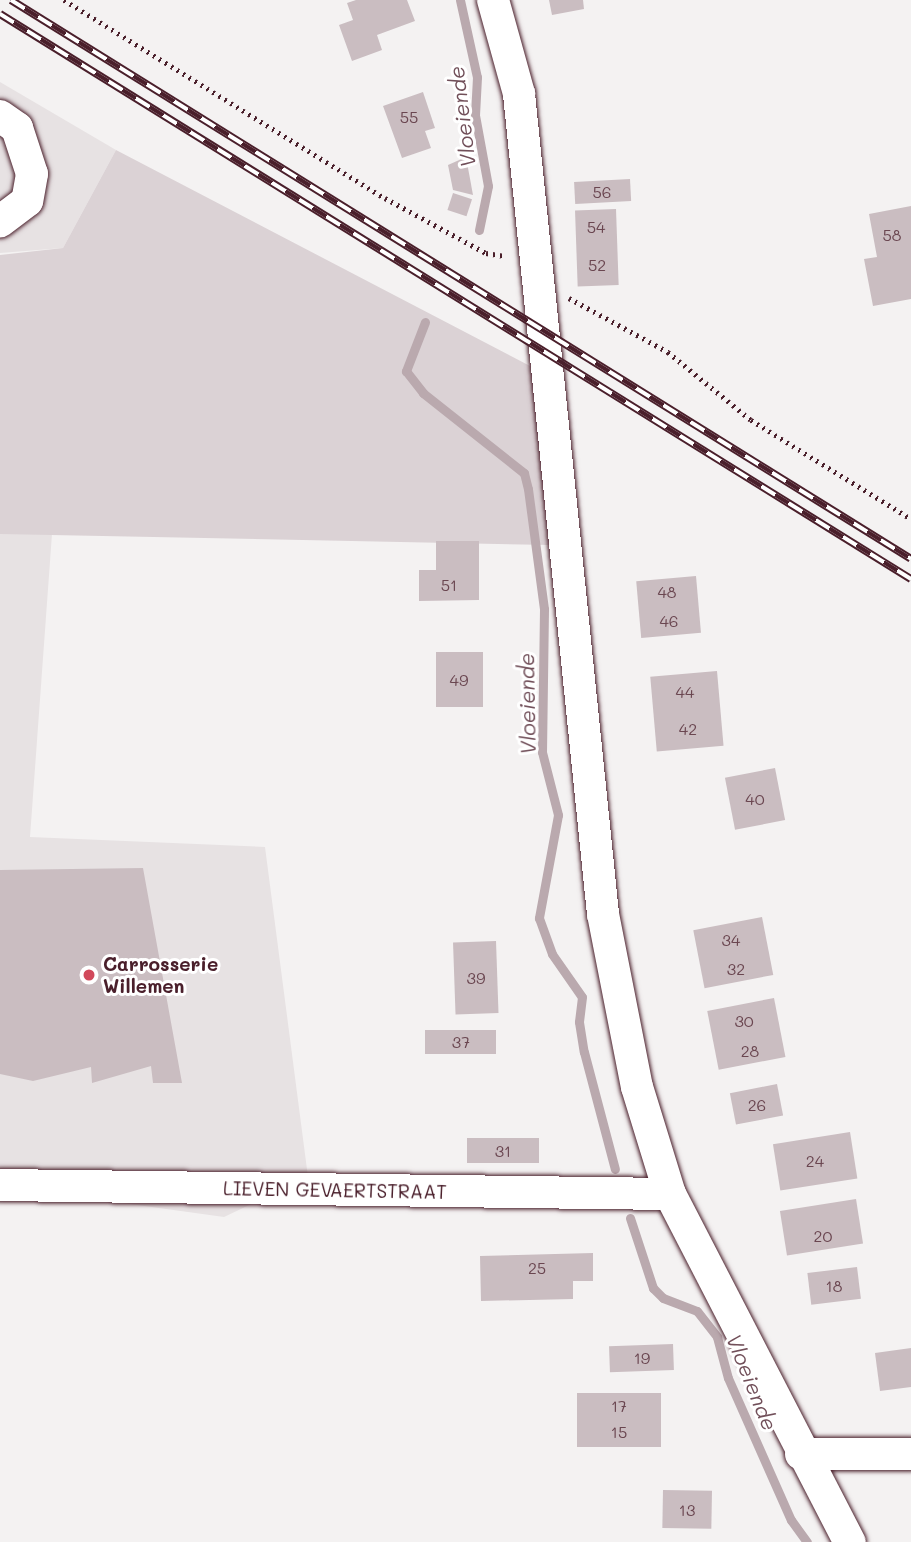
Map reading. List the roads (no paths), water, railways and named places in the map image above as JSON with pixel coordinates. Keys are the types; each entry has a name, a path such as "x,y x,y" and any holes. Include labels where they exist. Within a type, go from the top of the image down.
{"street":[{"path":"493,0 519,93 603,914 637,1087 670,1194 801,1454 850,1542"},
{"path":"0,116 17,128 32,174 27,201 0,221"},
{"name":"LIEVEN GEVAERTSTRAAT","path":"0,1185 670,1194"},
{"path":"801,1454 911,1454"}],"waterway":[{"name":"Vloeiende","path":"460,0 477,77 475,115 488,186 479,230"},
{"name":"Vloeiende","path":"425,322 406,371 423,393 524,473 528,489 544,609 542,752 558,815 539,918 552,954 582,997 579,1022 584,1052 615,1169"},
{"name":"Vloeiende","path":"630,1218 653,1288 663,1298 697,1311 717,1337 728,1378 791,1520 807,1542"}],"railway":[{"path":"11,0 911,559"},
{"path":"0,14 911,579"}],"place":[{"name":"Carrosserie Willemen","path":"89,975"}]}
